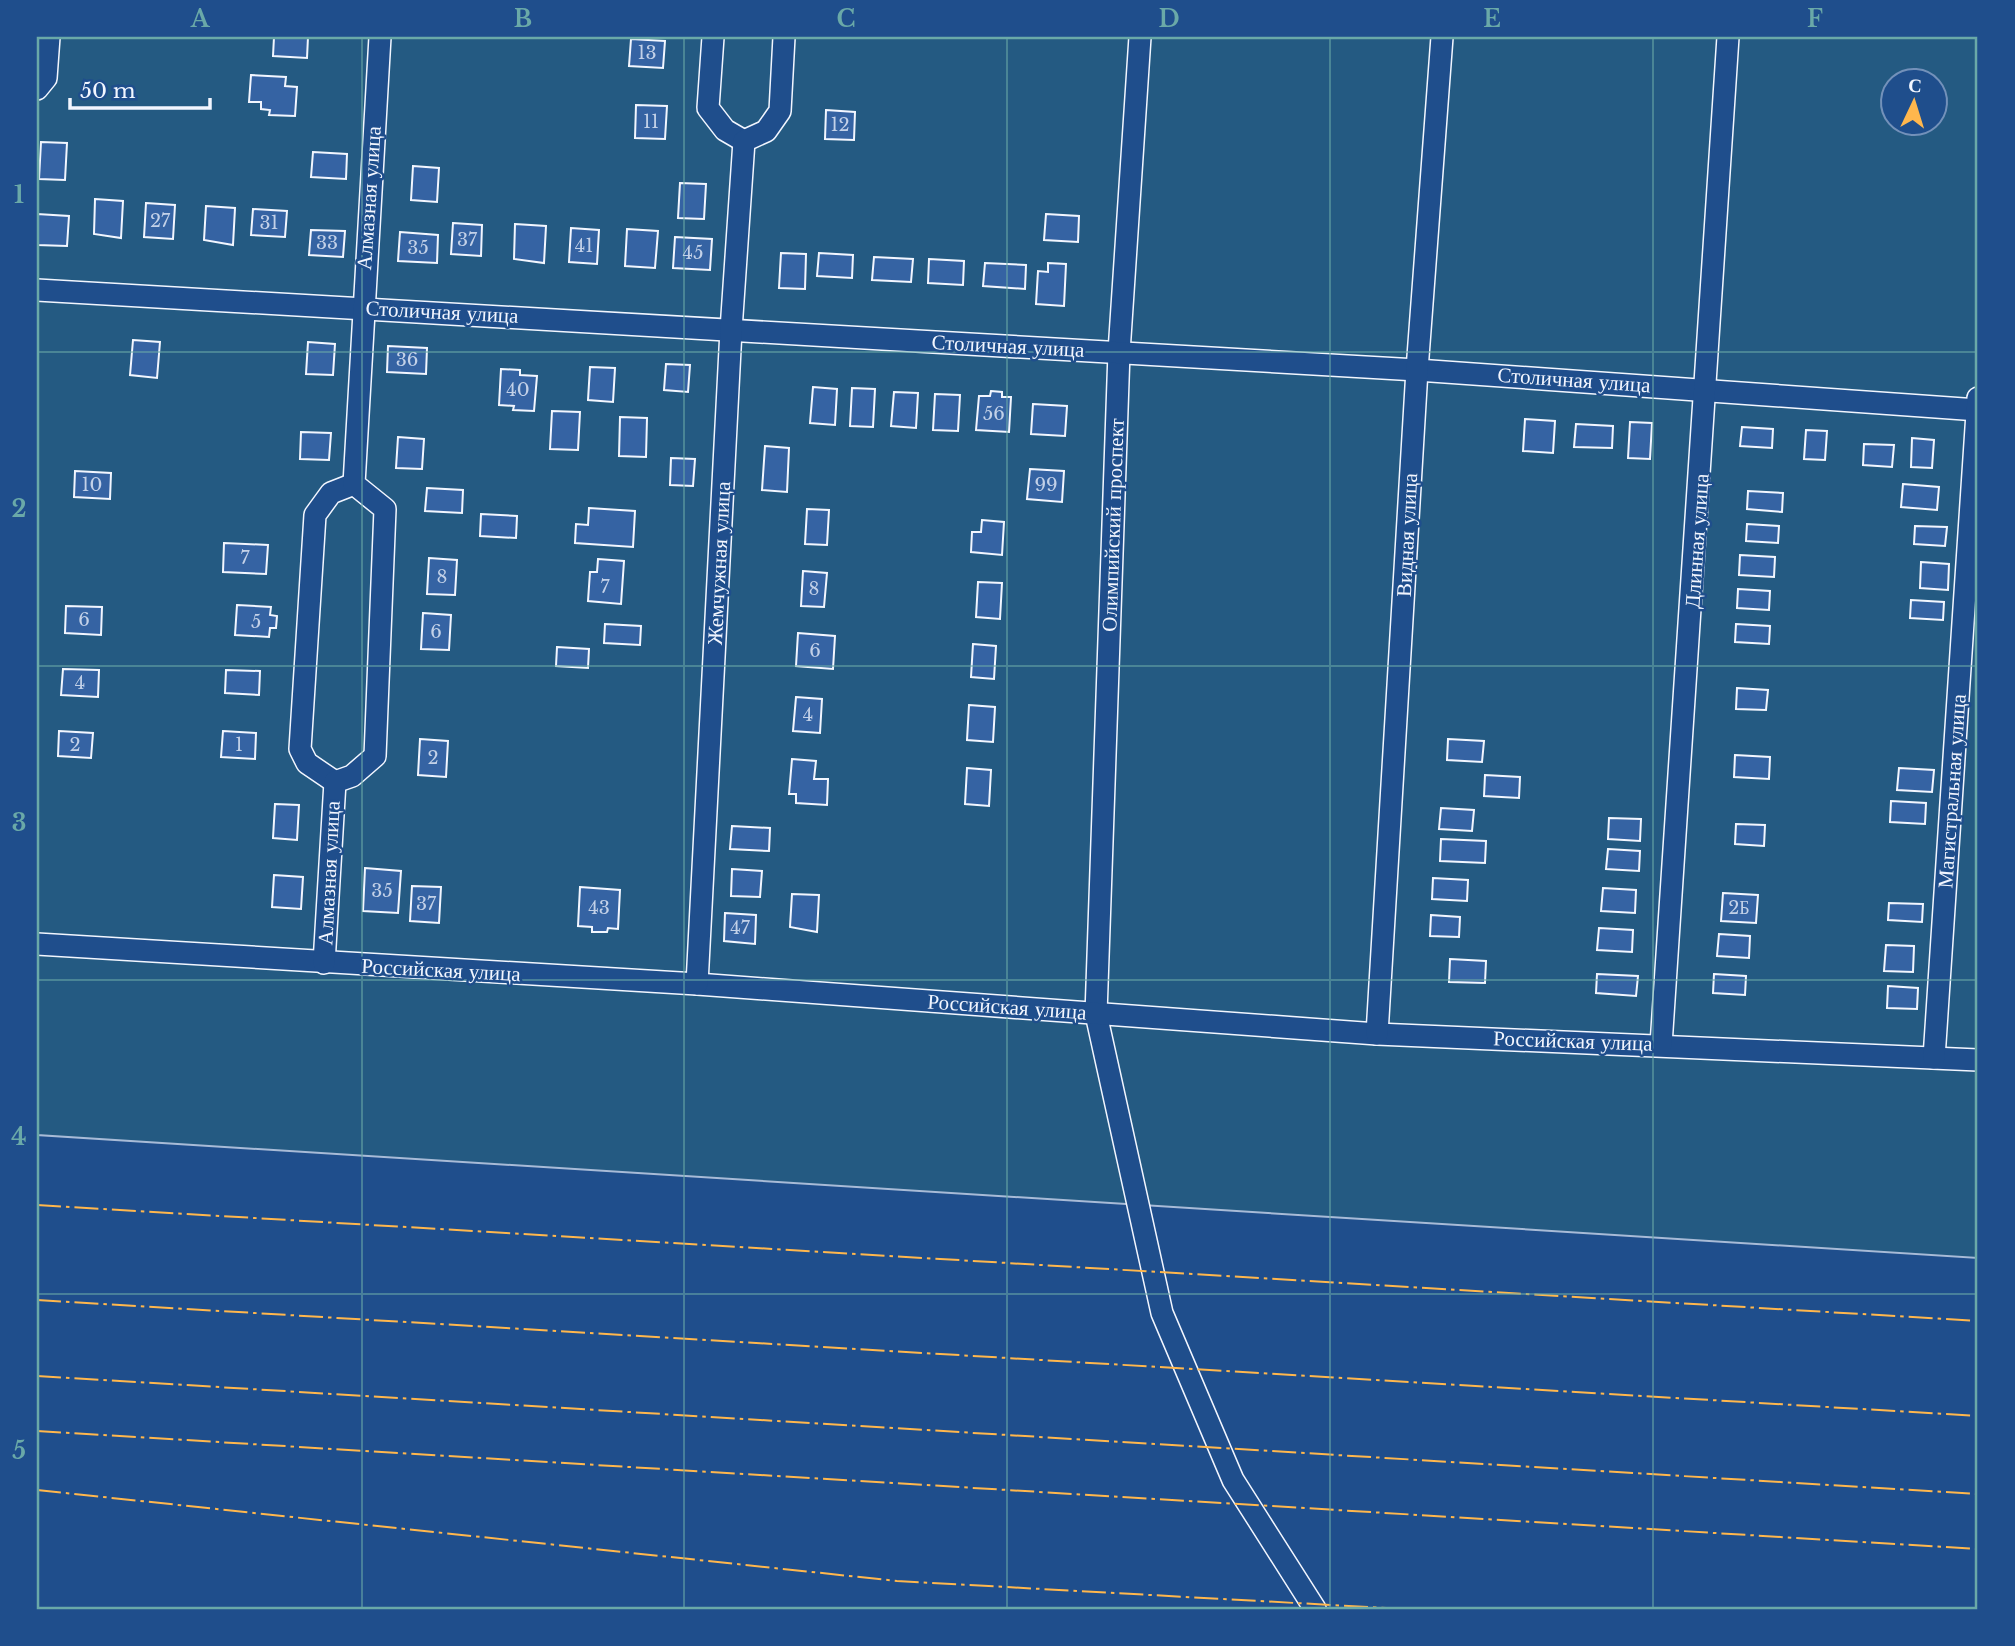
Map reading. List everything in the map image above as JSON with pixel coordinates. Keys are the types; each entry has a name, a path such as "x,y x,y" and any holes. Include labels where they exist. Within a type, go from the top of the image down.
{"street":[{"path":"37,89 46,78 49,37"},
{"name":"Алмазная улица","path":"354,484 362,307 380,37"},
{"path":"713,37 708,108 725,130 744,141 766,131 780,111 784,37"},
{"name":"Олимпийский проспект","path":"1140,37 1119,352 1096,1014 1162,1313 1233,1480 1315,1609"},
{"name":"Видная улица","path":"1377,1034 1417,370 1442,37"},
{"name":"Длинная улица","path":"1661,1045 1707,388 1728,37"},
{"name":"Жемчужная улица","path":"697,984 731,330 744,141"},
{"name":"Столичная улица","path":"37,290 1119,352 1978,406"},
{"name":"Магистральная улица","path":"1934,1058 1978,406"},
{"name":"Алмазная улица","path":"335,782 352,775 375,756 385,509 354,484"},
{"name":"Алмазная улица","path":"335,782 307,763 300,749 315,515 331,493 354,484"},
{"name":"Алмазная улица","path":"324,963 335,782"},
{"name":"Российская улица","path":"37,944 697,984 1377,1034 1978,1060"}],"shaded area":[{"path":"37,37 1978,37 1978,1258 37,1135"}],"building":[{"path":"274,37 308,37 307,58 273,56"},
{"path":"631,39 665,41 663,68 629,66"},
{"path":"251,75 286,77 285,86 297,87 295,116 269,115 270,110 261,109 261,102 249,102"},
{"path":"636,105 667,106 665,139 635,138"},
{"path":"826,110 855,112 854,140 825,139"},
{"path":"41,142 67,143 65,180 39,179"},
{"path":"313,152 347,154 346,179 311,177"},
{"path":"413,166 439,168 437,202 411,200"},
{"path":"680,183 706,184 704,219 678,218"},
{"path":"95,199 123,201 121,238 94,234"},
{"path":"146,203 175,205 173,239 144,237"},
{"path":"206,206 235,208 233,245 204,240"},
{"path":"253,209 287,211 285,237 251,235"},
{"path":"37,214 69,216 67,246 37,245"},
{"path":"1046,214 1079,216 1078,242 1044,240"},
{"path":"453,223 482,225 481,256 451,254"},
{"path":"515,224 546,226 544,263 514,259"},
{"path":"571,228 599,230 597,264 569,262"},
{"path":"627,229 658,231 655,268 625,266"},
{"path":"311,230 345,231 343,257 309,255"},
{"path":"400,232 438,235 437,263 398,261"},
{"path":"675,237 712,239 710,270 673,268"},
{"path":"781,253 806,254 805,289 779,288"},
{"path":"819,253 853,255 852,278 817,276"},
{"path":"874,257 913,259 911,282 872,280"},
{"path":"929,259 964,261 963,285 928,283"},
{"path":"985,263 1026,265 1025,289 983,286"},
{"path":"1048,263 1066,264 1064,306 1036,304 1038,271 1048,272"},
{"path":"133,340 160,342 157,378 130,375"},
{"path":"308,342 335,344 333,375 306,374"},
{"path":"388,346 427,348 426,374 387,372"},
{"path":"666,364 690,365 688,392 664,390"},
{"path":"590,367 615,368 613,402 588,400"},
{"path":"501,369 520,370 520,375 537,376 534,411 513,410 514,406 499,405"},
{"path":"813,387 837,389 835,425 810,423"},
{"path":"852,388 875,389 873,427 850,426"},
{"path":"991,391 1002,392 1002,397 1011,397 1009,432 976,430 979,396 990,396"},
{"path":"894,392 918,393 916,428 891,426"},
{"path":"935,394 960,395 958,431 933,430"},
{"path":"1033,404 1067,406 1065,436 1031,434"},
{"path":"552,411 580,412 578,450 550,449"},
{"path":"620,417 647,418 646,457 619,456"},
{"path":"1525,419 1555,421 1553,453 1523,451"},
{"path":"1630,422 1652,423 1650,459 1628,458"},
{"path":"1576,424 1613,426 1612,448 1574,447"},
{"path":"1742,427 1773,429 1772,448 1740,446"},
{"path":"1806,430 1827,431 1825,460 1804,459"},
{"path":"301,432 331,433 329,460 300,459"},
{"path":"398,437 424,439 422,469 396,468"},
{"path":"1912,438 1934,440 1932,468 1911,467"},
{"path":"1864,444 1894,445 1892,467 1863,465"},
{"path":"765,446 789,448 787,492 762,490"},
{"path":"671,458 695,459 693,486 670,485"},
{"path":"1030,469 1064,471 1062,502 1027,499"},
{"path":"75,471 111,473 110,499 74,497"},
{"path":"1903,484 1939,487 1937,510 1901,507"},
{"path":"427,488 463,490 462,513 425,511"},
{"path":"1748,491 1783,493 1782,512 1747,509"},
{"path":"589,508 635,511 633,547 575,543 576,524 588,525"},
{"path":"807,509 829,510 827,545 805,544"},
{"path":"481,514 517,516 516,538 480,536"},
{"path":"982,520 1004,522 1002,555 971,552 972,532 981,532"},
{"path":"1747,524 1779,526 1778,543 1746,541"},
{"path":"1915,526 1947,527 1945,546 1914,544"},
{"path":"224,543 268,545 266,574 223,572"},
{"path":"1740,555 1775,557 1774,577 1739,575"},
{"path":"429,558 457,560 455,595 427,594"},
{"path":"598,559 624,561 621,604 588,601 590,572 597,572"},
{"path":"1921,562 1949,564 1948,590 1920,588"},
{"path":"803,571 827,573 824,607 801,606"},
{"path":"978,582 1002,583 1000,619 976,617"},
{"path":"1738,589 1770,591 1769,610 1737,608"},
{"path":"1911,600 1944,602 1943,620 1910,618"},
{"path":"237,605 271,607 270,615 277,616 276,628 270,628 269,637 235,635"},
{"path":"66,606 102,607 101,635 65,633"},
{"path":"423,613 451,615 449,650 421,649"},
{"path":"605,624 641,626 640,645 604,643"},
{"path":"1736,624 1770,626 1769,644 1735,642"},
{"path":"798,633 835,636 833,669 796,666"},
{"path":"973,644 996,646 994,679 971,677"},
{"path":"557,647 589,649 588,668 556,666"},
{"path":"63,669 99,670 98,697 61,695"},
{"path":"226,670 260,671 259,695 225,693"},
{"path":"1737,688 1768,690 1766,710 1736,709"},
{"path":"796,697 822,699 820,733 793,731"},
{"path":"969,705 995,707 993,742 967,740"},
{"path":"59,731 93,733 91,758 58,756"},
{"path":"223,731 256,733 255,759 221,757"},
{"path":"420,739 448,741 446,777 418,775"},
{"path":"1448,739 1484,741 1482,762 1447,760"},
{"path":"1735,755 1770,757 1769,779 1734,777"},
{"path":"792,759 816,761 814,779 828,779 827,805 796,803 796,794 789,794"},
{"path":"967,768 991,770 989,806 965,804"},
{"path":"1899,768 1934,770 1932,792 1897,790"},
{"path":"1485,775 1520,777 1519,798 1484,796"},
{"path":"1891,801 1926,803 1925,824 1890,822"},
{"path":"275,804 299,805 297,840 273,838"},
{"path":"1441,808 1474,810 1472,831 1439,829"},
{"path":"1609,818 1641,819 1640,841 1608,839"},
{"path":"1736,824 1765,825 1764,846 1735,844"},
{"path":"732,826 770,828 769,851 730,849"},
{"path":"1441,839 1486,841 1485,863 1440,861"},
{"path":"1608,849 1640,851 1639,871 1606,869"},
{"path":"365,868 401,871 398,913 363,911"},
{"path":"732,869 762,871 760,897 731,896"},
{"path":"274,875 303,877 301,909 272,907"},
{"path":"1433,878 1468,880 1467,901 1432,899"},
{"path":"412,886 441,887 439,923 410,921"},
{"path":"580,887 620,890 618,929 608,928 607,932 592,932 592,927 578,926"},
{"path":"1603,888 1636,890 1635,913 1601,911"},
{"path":"1723,893 1758,895 1756,923 1721,921"},
{"path":"792,894 819,895 817,932 790,927"},
{"path":"1889,903 1923,904 1922,922 1888,920"},
{"path":"725,913 756,915 755,944 724,941"},
{"path":"1431,915 1460,917 1459,937 1430,936"},
{"path":"1599,928 1633,930 1632,952 1597,950"},
{"path":"1719,934 1750,936 1749,958 1717,956"},
{"path":"1886,945 1914,946 1913,972 1884,971"},
{"path":"1450,959 1486,961 1485,983 1449,982"},
{"path":"1597,974 1638,976 1636,996 1596,993"},
{"path":"1714,974 1746,976 1745,995 1713,993"},
{"path":"1888,986 1918,988 1917,1009 1887,1008"}],"power":[{"path":"37,1205 1978,1321"},
{"path":"37,1300 1978,1416"},
{"path":"37,1376 1978,1494"},
{"path":"37,1431 1978,1549"},
{"path":"37,1490 897,1581 1404,1609"}]}
